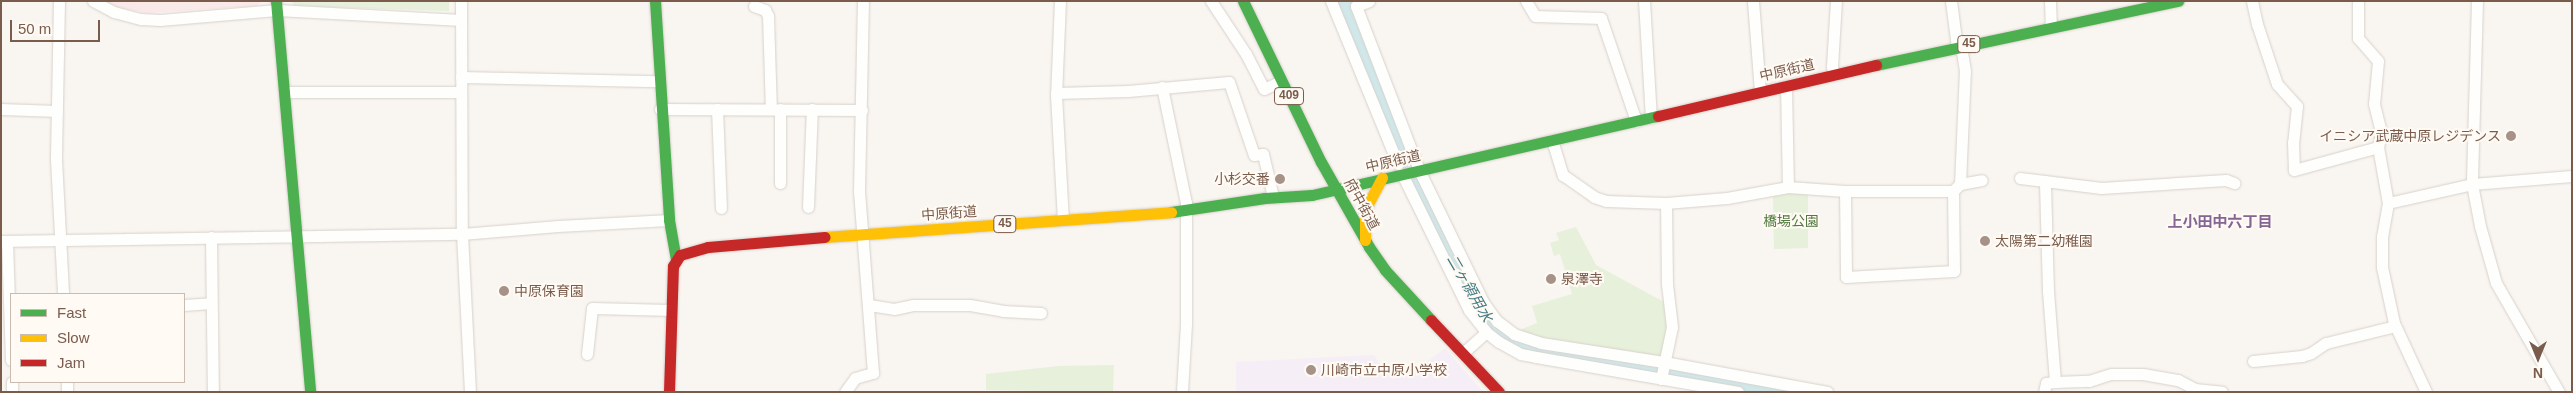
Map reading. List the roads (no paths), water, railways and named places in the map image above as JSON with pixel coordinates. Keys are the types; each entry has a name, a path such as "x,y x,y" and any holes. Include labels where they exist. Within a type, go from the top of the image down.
{"main road":[{"path":"655,1 658,81 669,220 676,259 672,276 669,392"},
{"name":"府中街道","path":"1243,1 1336,189 1384,270 1499,392"},
{"name":"中原街道","path":"676,259 688,251 708,247 1186,211 1273,197 1312,195 1382,178 1400,169 1419,170 1959,46 2148,4 2178,1"},
{"path":"276,6 310,392"},
{"path":"1365,240 1365,216 1374,192 1382,178"}],"street":[{"path":"58,1 56,159 63,293"},
{"path":"92,1 114,12 141,19 160,20 276,6 461,20"},
{"path":"461,1 462,234 470,392"},
{"path":"845,392 856,378 873,372 859,191 863,1"},
{"path":"1060,1 1056,93 1063,220"},
{"path":"1211,1 1246,54 1264,89 1282,81"},
{"path":"1331,1 1400,169 1469,310 1486,332 1499,342 1521,354 1738,392"},
{"path":"1369,1 1356,6 1419,170 1483,302 1497,322 1514,334 1541,343 1664,362 1827,392"},
{"path":"1526,1 1535,16 1601,18 1636,121"},
{"path":"1644,1 1651,118"},
{"path":"1754,1 1760,92"},
{"path":"1834,75 1832,66 1836,1"},
{"path":"1845,191 1846,277 1954,271 1957,187 1965,71 1951,1"},
{"path":"2050,1 2050,26"},
{"path":"2252,1 2257,24 2277,84 2297,106 2292,142 2294,170 2378,147"},
{"path":"2358,1 2358,38 2378,61 2374,104 2381,133 2378,147 2388,203 2382,236 2382,267 2400,342 2426,392"},
{"path":"2477,1 2472,184 2496,284 2559,392"},
{"path":"754,6 765,10 768,16 780,182"},
{"path":"461,77 658,81"},
{"path":"1056,93 1229,82 1254,155 1263,154 1273,197"},
{"path":"1786,86 1788,187"},
{"path":"1162,87 1186,203 1186,324 1182,392"},
{"path":"284,92 461,92"},
{"path":"1,109 57,111"},
{"path":"660,109 862,110"},
{"path":"717,109 721,208"},
{"path":"808,207 812,109"},
{"path":"1552,140 1563,175 1594,196 1606,201 1666,202 1727,198 1788,187 1845,191 1957,187 1982,180"},
{"path":"2388,203 2472,184 2572,176"},
{"path":"2020,178 2110,188 2226,180 2234,183"},
{"path":"2044,181 2048,291 2056,382"},
{"path":"1661,379 1672,327 1667,284 1666,202"},
{"path":"10,331 4,241 296,235 462,234 558,226 669,220"},
{"path":"211,237 213,392"},
{"path":"185,305 211,303"},
{"path":"869,305 894,309 913,305 970,305 1003,312 1041,313"},
{"path":"586,354 592,308 671,310"},
{"path":"2253,360 2302,356 2311,353 2326,342 2395,326"},
{"path":"1463,353 1486,332"},
{"path":"2044,392 2046,383 2089,381 2111,374 2143,374 2178,380 2184,388 2222,392"}],"waterway":[{"name":"二ヶ領用水","path":"1339,1 1383,100 1404,157 1461,278 1480,312 1491,326 1505,337 1534,349 1785,392"}],"place":[{"name":"イニシア武蔵中原レジデンス","path":"2511,136"},
{"name":"小杉交番","path":"1280,179"},
{"name":"太陽第二幼稚園","path":"1985,241"},
{"name":"泉澤寺","path":"1551,279"},
{"name":"中原保育園","path":"504,291"},
{"name":"川崎市立中原小学校","path":"1311,370"}],"district":[{"name":"上小田中六丁目","path":"2220,222"}],"park label":[{"name":"橋場公園","path":"1791,221"}]}
